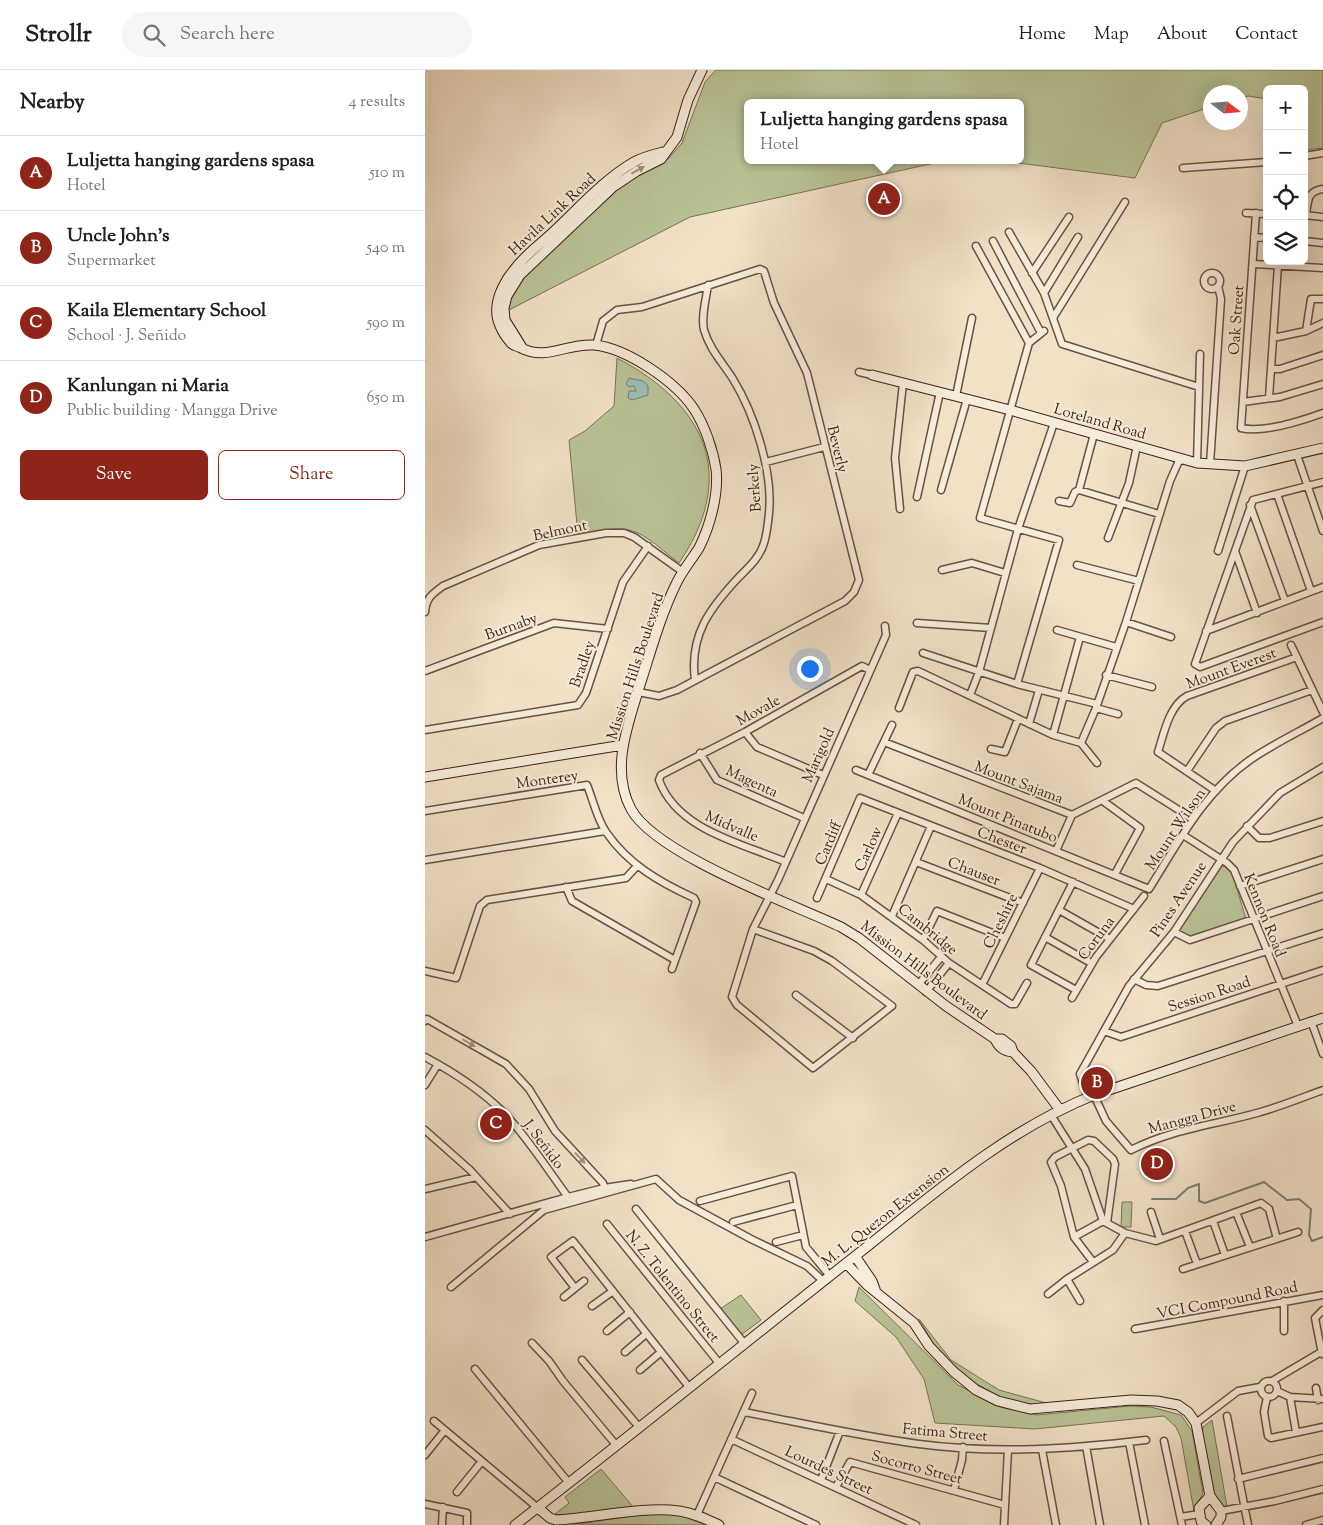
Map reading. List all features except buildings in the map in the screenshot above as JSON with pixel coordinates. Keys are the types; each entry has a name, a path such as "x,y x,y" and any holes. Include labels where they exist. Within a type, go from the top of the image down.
{"street":[{"name":"Havila Link Road","path":"596,345 575,346 540,354 523,348 505,320 504,308 507,296 520,275 613,187 637,171 661,159 677,137 688,100 702,70"},
{"path":"1308,155 1323,153"},
{"path":"1183,168 1263,162"},
{"path":"1308,200 1309,195 1313,192 1323,189"},
{"path":"1053,318 1125,202"},
{"path":"1246,213 1263,214"},
{"name":"Oak Street","path":"1256,213 1241,428 1259,429 1323,413"},
{"path":"1308,215 1323,217"},
{"path":"1033,273 1069,217"},
{"path":"1009,232 1044,293 1062,344 1199,387"},
{"path":"1044,293 1078,237"},
{"path":"1255,237 1263,238"},
{"path":"993,241 1042,332 1029,343 980,519 1059,540 1017,684"},
{"path":"1308,241 1323,243"},
{"path":"976,246 1029,343"},
{"path":"1253,264 1263,264"},
{"path":"1269,398 1278,265 1323,268"},
{"name":"Beverly","path":"596,345 603,321 617,310 642,307 760,269 764,271 774,304 807,373 824,447 859,580 854,592 845,601 677,690 659,696 638,692"},
{"name":"Berkely","path":"695,680 693,652 698,634 710,611 755,560 764,544 769,512 765,462 757,429 733,379 712,349 704,329 708,285"},
{"path":"1210,464 1221,299 1218,286"},
{"path":"1306,331 1311,299 1323,299"},
{"path":"956,396 972,318"},
{"path":"1273,338 1306,331 1323,324"},
{"name":"Mission Hills Boulevard","path":"596,345 626,355 668,383 694,409 708,440 716,472 712,510 699,547 683,572 668,604 638,692 623,745 621,767 624,787 631,809 643,824 675,850 841,926 867,943 926,992 995,1040 998,1046 1006,1052 1013,1052 1031,1071 1060,1110"},
{"path":"1197,462 1200,354"},
{"path":"1271,369 1280,369 1323,355"},
{"path":"859,372 872,375"},
{"name":"Loreland Road","path":"872,375 1010,410 1197,462 1245,466 1323,448"},
{"path":"900,509 895,458 903,383"},
{"path":"1243,402 1269,398 1323,384"},
{"path":"917,497 940,392"},
{"path":"941,490 967,399"},
{"path":"970,695 979,672 1018,529 1054,423"},
{"path":"1059,500 1070,503 1075,492 1079,490 1094,434"},
{"path":"1108,538 1129,483 1137,446"},
{"path":"765,462 824,447"},
{"path":"1297,455 1307,487 1321,517 1323,531"},
{"path":"1081,744 1126,622 1170,481 1183,459"},
{"path":"1219,551 1245,466"},
{"path":"1322,625 1200,667 1197,666 1195,661 1253,500 1323,482"},
{"path":"1079,490 1159,514"},
{"path":"1277,494 1311,591"},
{"path":"1250,505 1285,601"},
{"name":"Belmont","path":"425,612 426,602 430,596 443,586 539,545 606,533 624,533 648,546 683,572"},
{"name":"Bradley","path":"425,730 578,705 586,693 623,582 648,546"},
{"path":"1235,551 1257,613"},
{"path":"942,570 972,563 1005,573"},
{"path":"1077,565 1139,581"},
{"path":"1206,631 1323,587"},
{"path":"1126,622 1171,637"},
{"name":"Burnaby","path":"425,671 554,623 608,629"},
{"path":"917,623 991,628"},
{"name":"Marigold","path":"853,1038 813,1068 737,1005 732,997 753,930 786,862 886,636 885,626"},
{"path":"1057,630 1116,647"},
{"path":"1053,735 1080,637"},
{"path":"1291,645 1323,712"},
{"path":"923,653 1017,684 1063,696 1118,714"},
{"name":"Mount Everest","path":"1216,791 1158,752 1169,720 1180,700 1297,657"},
{"name":"Movale","path":"659,780 661,775 745,732 863,666 870,670"},
{"path":"899,708 914,671 970,695 1053,735 1081,744 1097,762"},
{"path":"1106,675 1151,687"},
{"path":"1029,724 1039,690"},
{"path":"1187,771 1216,728 1225,721 1313,690"},
{"name":"Mount Wilson","path":"1149,889 1193,819 1216,791 1249,760 1323,718"},
{"path":"991,749 1005,752 1018,719"},
{"path":"868,775 892,725"},
{"path":"745,732 757,748 823,775"},
{"name":"Mount Sajama","path":"884,742 1072,815 1136,783 1193,819"},
{"path":"425,777 623,745"},
{"name":"Magenta","path":"701,753 717,780 804,818"},
{"name":"Pines Avenue","path":"1091,1096 1080,1074 1134,979 1174,932 1220,859 1247,826 1280,793 1323,767"},
{"name":"Mount Pinatubo","path":"856,770 1149,889"},
{"name":"Midvalle","path":"659,780 667,797 697,825 786,862"},
{"name":"Monterey","path":"425,810 587,786 605,831 637,866 696,902 672,969"},
{"name":"Chester","path":"861,798 1040,868 1134,909"},
{"name":"Cardiff","path":"817,898 861,798"},
{"path":"1103,801 1140,828 1115,874"},
{"name":"Carlow","path":"861,895 898,813"},
{"path":"1056,851 1072,815"},
{"path":"1247,826 1259,838 1270,838 1323,821"},
{"path":"892,916 931,826"},
{"path":"425,860 605,831"},
{"name":"Kennon Road","path":"1183,835 1231,867 1298,1026"},
{"path":"1240,886 1323,859"},
{"name":"Chauser","path":"916,862 1023,903"},
{"path":"425,971 456,978 480,906 487,900 627,878 637,866"},
{"name":"Cheshire","path":"982,985 1040,868"},
{"name":"Cambridge","path":"826,879 861,895 892,916 949,963 1011,1004 1015,1004 1027,984"},
{"path":"1073,882 1031,965 1076,990"},
{"path":"566,887 572,901 675,960"},
{"name":"Coruna","path":"1072,998 1091,963 1144,896"},
{"path":"1174,932 1190,940 1323,896"},
{"path":"1059,910 1110,940"},
{"path":"923,940 937,911 1005,938"},
{"path":"753,930 814,951 832,961 892,1006 853,1038 796,995"},
{"path":"1134,979 1146,985 1158,986 1323,933"},
{"path":"1045,937 1091,963"},
{"path":"918,985 941,957"},
{"path":"926,992 949,963"},
{"name":"Session Road","path":"1104,1031 1121,1037 1323,970"},
{"name":"M. L. Quezon Extension","path":"515,1525 945,1185 1051,1115 1091,1096 1323,1018"},
{"path":"426,1020 506,1064 529,1089 555,1131 603,1183 604,1188"},
{"path":"1311,1021 1323,1054"},
{"name":"J. Señido","path":"425,1057 481,1094 503,1112 518,1129 567,1197"},
{"path":"425,1085 438,1064"},
{"name":"Mangga Drive","path":"1091,1096 1106,1121 1131,1150 1152,1139 1180,1130 1257,1113 1323,1090"},
{"path":"1051,1115 1073,1147 1085,1169 1105,1222 1125,1233 1151,1241 1161,1239 1257,1204 1265,1204 1269,1209 1277,1239"},
{"path":"425,1130 476,1177 510,1214"},
{"path":"1093,1262 1074,1237 1061,1186 1051,1162 1055,1157 1088,1140 1094,1141 1114,1162 1115,1170 1105,1222"},
{"path":"699,1201 792,1176 806,1247 827,1278"},
{"path":"425,1189 476,1177"},
{"path":"451,1287 543,1210 656,1179 679,1200 827,1278"},
{"path":"425,1237 567,1197 628,1183 635,1185"},
{"path":"733,1222 797,1205"},
{"path":"636,1209 744,1343"},
{"path":"1151,1212 1161,1239"},
{"path":"1236,1212 1250,1247"},
{"path":"1213,1221 1225,1256"},
{"path":"1074,1237 1105,1222"},
{"name":"N. Z. Tolentino Street","path":"607,1224 719,1363"},
{"path":"1185,1231 1197,1264"},
{"path":"1183,1269 1298,1232"},
{"path":"1048,1294 1067,1279 1113,1250 1125,1233"},
{"path":"776,1242 803,1235"},
{"path":"575,1288 551,1257 573,1241 689,1387"},
{"path":"855,1256 872,1280 875,1289"},
{"path":"846,1263 867,1285 875,1289 914,1323 929,1346 954,1372 976,1390 998,1401 1030,1409 1131,1400 1157,1401 1177,1405 1188,1412 1196,1424 1210,1496 1221,1511 1221,1517 1216,1525"},
{"path":"1067,1279 1080,1301"},
{"path":"564,1296 583,1281"},
{"path":"593,1306 613,1291"},
{"name":"VCI Compound Road","path":"1135,1329 1323,1295"},
{"path":"1284,1302 1284,1331"},
{"path":"1272,1381 1276,1384 1277,1390 1274,1396 1267,1397 1262,1394 1261,1387 1264,1382 1272,1381 1322,1353 1321,1336 1315,1318 1323,1310"},
{"path":"607,1331 629,1312"},
{"path":"625,1352 646,1334"},
{"path":"532,1343 549,1361 563,1381 617,1445"},
{"path":"640,1370 661,1352"},
{"path":"582,1360 639,1427"},
{"path":"475,1369 569,1483"},
{"path":"1196,1424 1237,1391 1261,1387"},
{"path":"1277,1390 1290,1397 1321,1400 1316,1388"},
{"path":"697,1515 752,1393"},
{"path":"1267,1397 1264,1412 1267,1436 1271,1438 1323,1428"},
{"path":"1290,1397 1296,1432"},
{"name":"Fatima Street","path":"743,1412 920,1444 963,1448 1042,1450 1146,1440"},
{"path":"1227,1416 1248,1525"},
{"path":"434,1421 538,1508 550,1522 648,1511 677,1511 697,1515 719,1525"},
{"path":"425,1455 445,1430"},
{"path":"821,1480 841,1431"},
{"name":"Lourdes Street","path":"731,1439 916,1525"},
{"path":"1165,1441 1182,1525"},
{"path":"1129,1442 1145,1525"},
{"path":"1086,1446 1100,1525"},
{"path":"954,1490 962,1460 963,1448"},
{"path":"1004,1525 1008,1450"},
{"path":"1042,1450 1056,1525"},
{"path":"1238,1478 1323,1458"},
{"path":"457,1492 482,1461"},
{"name":"Socorro Street","path":"837,1487 850,1462 1005,1505"},
{"path":"714,1477 816,1525"},
{"path":"1221,1511 1323,1489"},
{"path":"1196,1515 1199,1508 1210,1496"},
{"path":"425,1504 467,1512 467,1525"},
{"path":"442,1525 443,1508"},
{"path":"1181,1517 1196,1515"},
{"path":"1196,1515 1206,1525"},
{"path":"1307,1525 1323,1520"}],"green space":[{"path":"716,70 1323,70 1323,148 1308,150 1308,85 1263,85 1263,98 1248,96 1248,85 1203,85 1203,109 1162,123 1135,178 1024,164 1024,99 744,99 744,164 930,164 690,217 507,311 509,297 522,274 628,180 669,158 682,143 705,82"},
{"path":"617,358 647,376 672,397 691,420 703,445 709,472 707,500 697,531 679,563 642,535 629,530 610,529 578,535 569,440 585,431 614,406"},
{"path":"1220,865 1231,869 1246,919 1190,937 1179,933 1178,930"},
{"path":"1122,1202 1132,1202 1131,1227 1121,1227"},
{"path":"859,1287 958,1385 1000,1407 1037,1415 1130,1406 1151,1407 1181,1415 1192,1431 1203,1493 1194,1511 1181,1438 1176,1427 1164,1416 1035,1429 935,1423 924,1379 896,1337 855,1301"},
{"path":"741,1295 761,1320 741,1335 720,1309"},
{"path":"919,1319 951,1360 999,1390 1046,1403 1027,1405 1002,1399 962,1375 942,1358"},
{"path":"1212,1420 1227,1507 1224,1507 1214,1497 1202,1433 1203,1427"},
{"path":"601,1469 634,1508 586,1515 554,1515 569,1503 565,1497"},
{"path":"646,1514 676,1514 706,1525 554,1524 586,1523"}],"water":[{"path":"629,378 643,381 648,386 648,395 632,400 628,398 629,391 636,391 634,386 629,387 626,384"}],"waterway":[{"path":"1152,1199 1176,1199 1188,1188 1199,1184 1199,1201 1205,1203 1264,1182 1287,1200 1299,1199 1311,1209 1309,1235 1312,1241 1323,1237"}],"place":[{"name":"Luljetta hanging gardens spasa","path":"884,199"},
{"name":"Uncle John's","path":"1097,1083"},
{"name":"Kaila Elementary School","path":"496,1124"},
{"name":"Kanlungan ni Maria","path":"1157,1164"}]}
